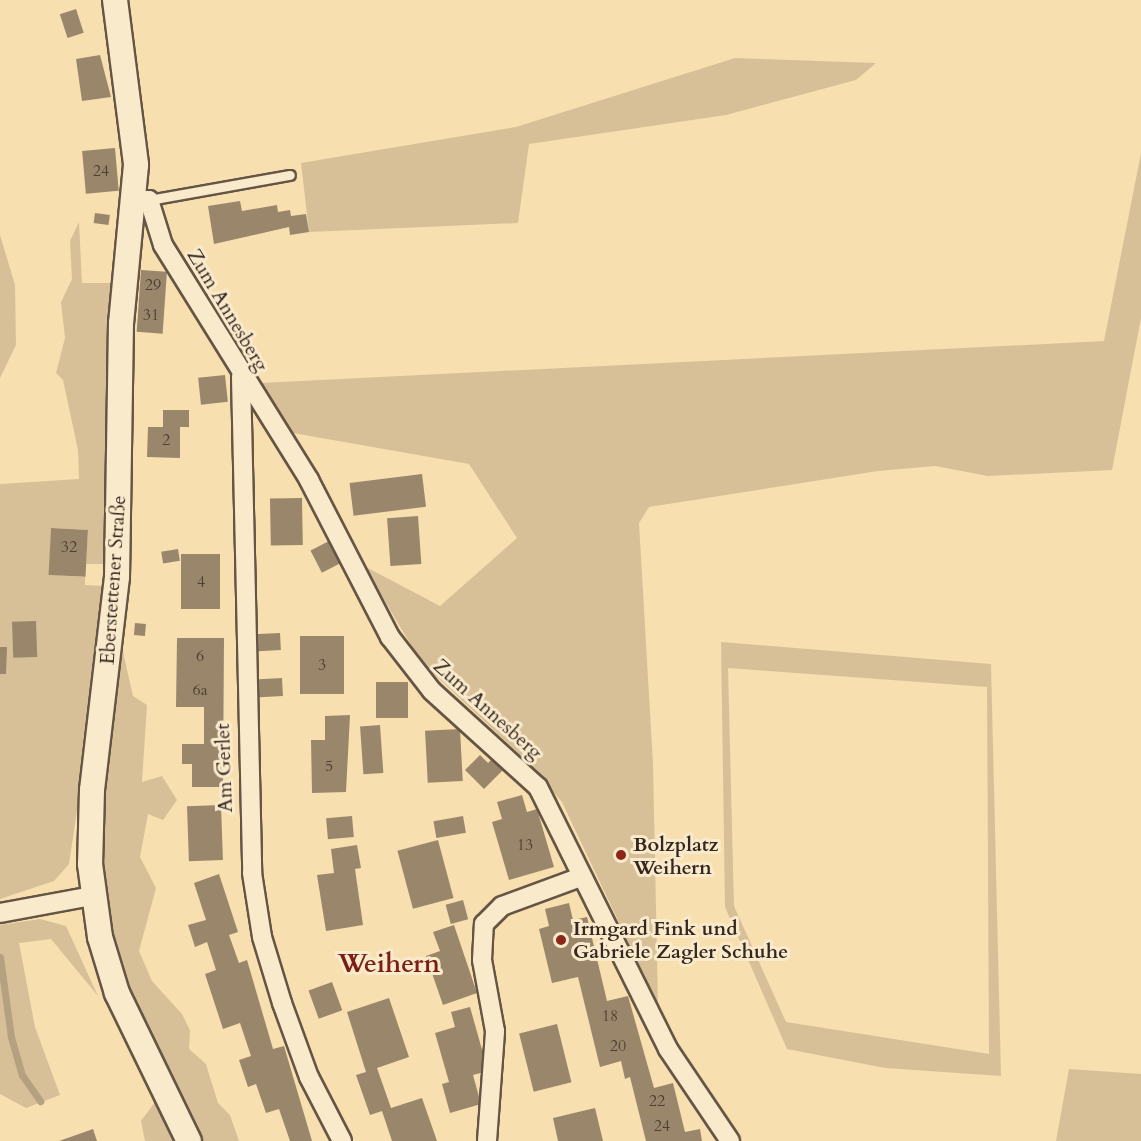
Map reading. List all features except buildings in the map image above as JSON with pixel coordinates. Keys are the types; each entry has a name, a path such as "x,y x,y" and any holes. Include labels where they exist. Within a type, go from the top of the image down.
{"main road":[{"name":"Eberstettener Straße","path":"115,0 132,108 142,200 121,323 117,577 92,790 92,896 117,993 189,1141"}],"street":[{"name":"Zum Annesberg","path":"142,200 163,245 241,376 309,480 390,637 432,692 538,787 668,1049 730,1141"},
{"name":"Am Gerlet","path":"241,376 252,873 269,964 309,1077 342,1141"},
{"path":"489,1140 495,1032 482,960 484,924 502,906 581,877"},
{"path":"2,913 92,896"}],"lane":[{"path":"142,200 290,175"}],"shaded area":[{"path":"735,58 876,63 856,80 726,115 529,144 518,223 309,232 301,163 516,127"},
{"path":"1141,153 1141,318 1112,470 988,476 935,466 878,471 649,507 639,523 653,764 658,1005 562,802 528,762 421,662 364,566 440,606 517,538 469,464 293,433 261,383 1104,341"},
{"path":"79,222 82,283 111,283 105,564 86,564 88,530 51,528 49,575 85,577 85,585 103,586 94,698 69,864 54,881 0,899 0,484 79,479 78,450 63,380 56,373 65,338 61,302 72,279 70,241"},
{"path":"0,235 15,285 16,345 0,378"},
{"path":"721,642 991,664 1001,1076 885,1068 787,1049 725,907","holes":["728,668 987,687 989,1054 786,1022 734,906"]},
{"path":"121,643 133,696 147,705 142,782 162,776 177,800 163,820 148,814 140,857 156,888 139,951 152,981 182,1014 190,1030 189,1049 206,1064 218,1103 230,1115 239,1141 198,1141 123,979 107,921 102,803"},
{"path":"40,919 66,926 98,996 51,939 19,943 35,1027 60,1095 26,1108 0,1094 0,925"},
{"path":"1069,1069 1141,1074 1141,1141 1056,1141"},
{"path":"155,1102 175,1141 145,1141 141,1121"}],"waterway":[{"path":"0,957 11,1037 22,1075 40,1101"}],"place":[{"name":"Bolzplatz Weihern","path":"621,855"},
{"name":"Irmgard Fink und Gabriele Zagler Schuhe","path":"561,940"}],"district":[{"name":"Weihern","path":"389,964"}]}
